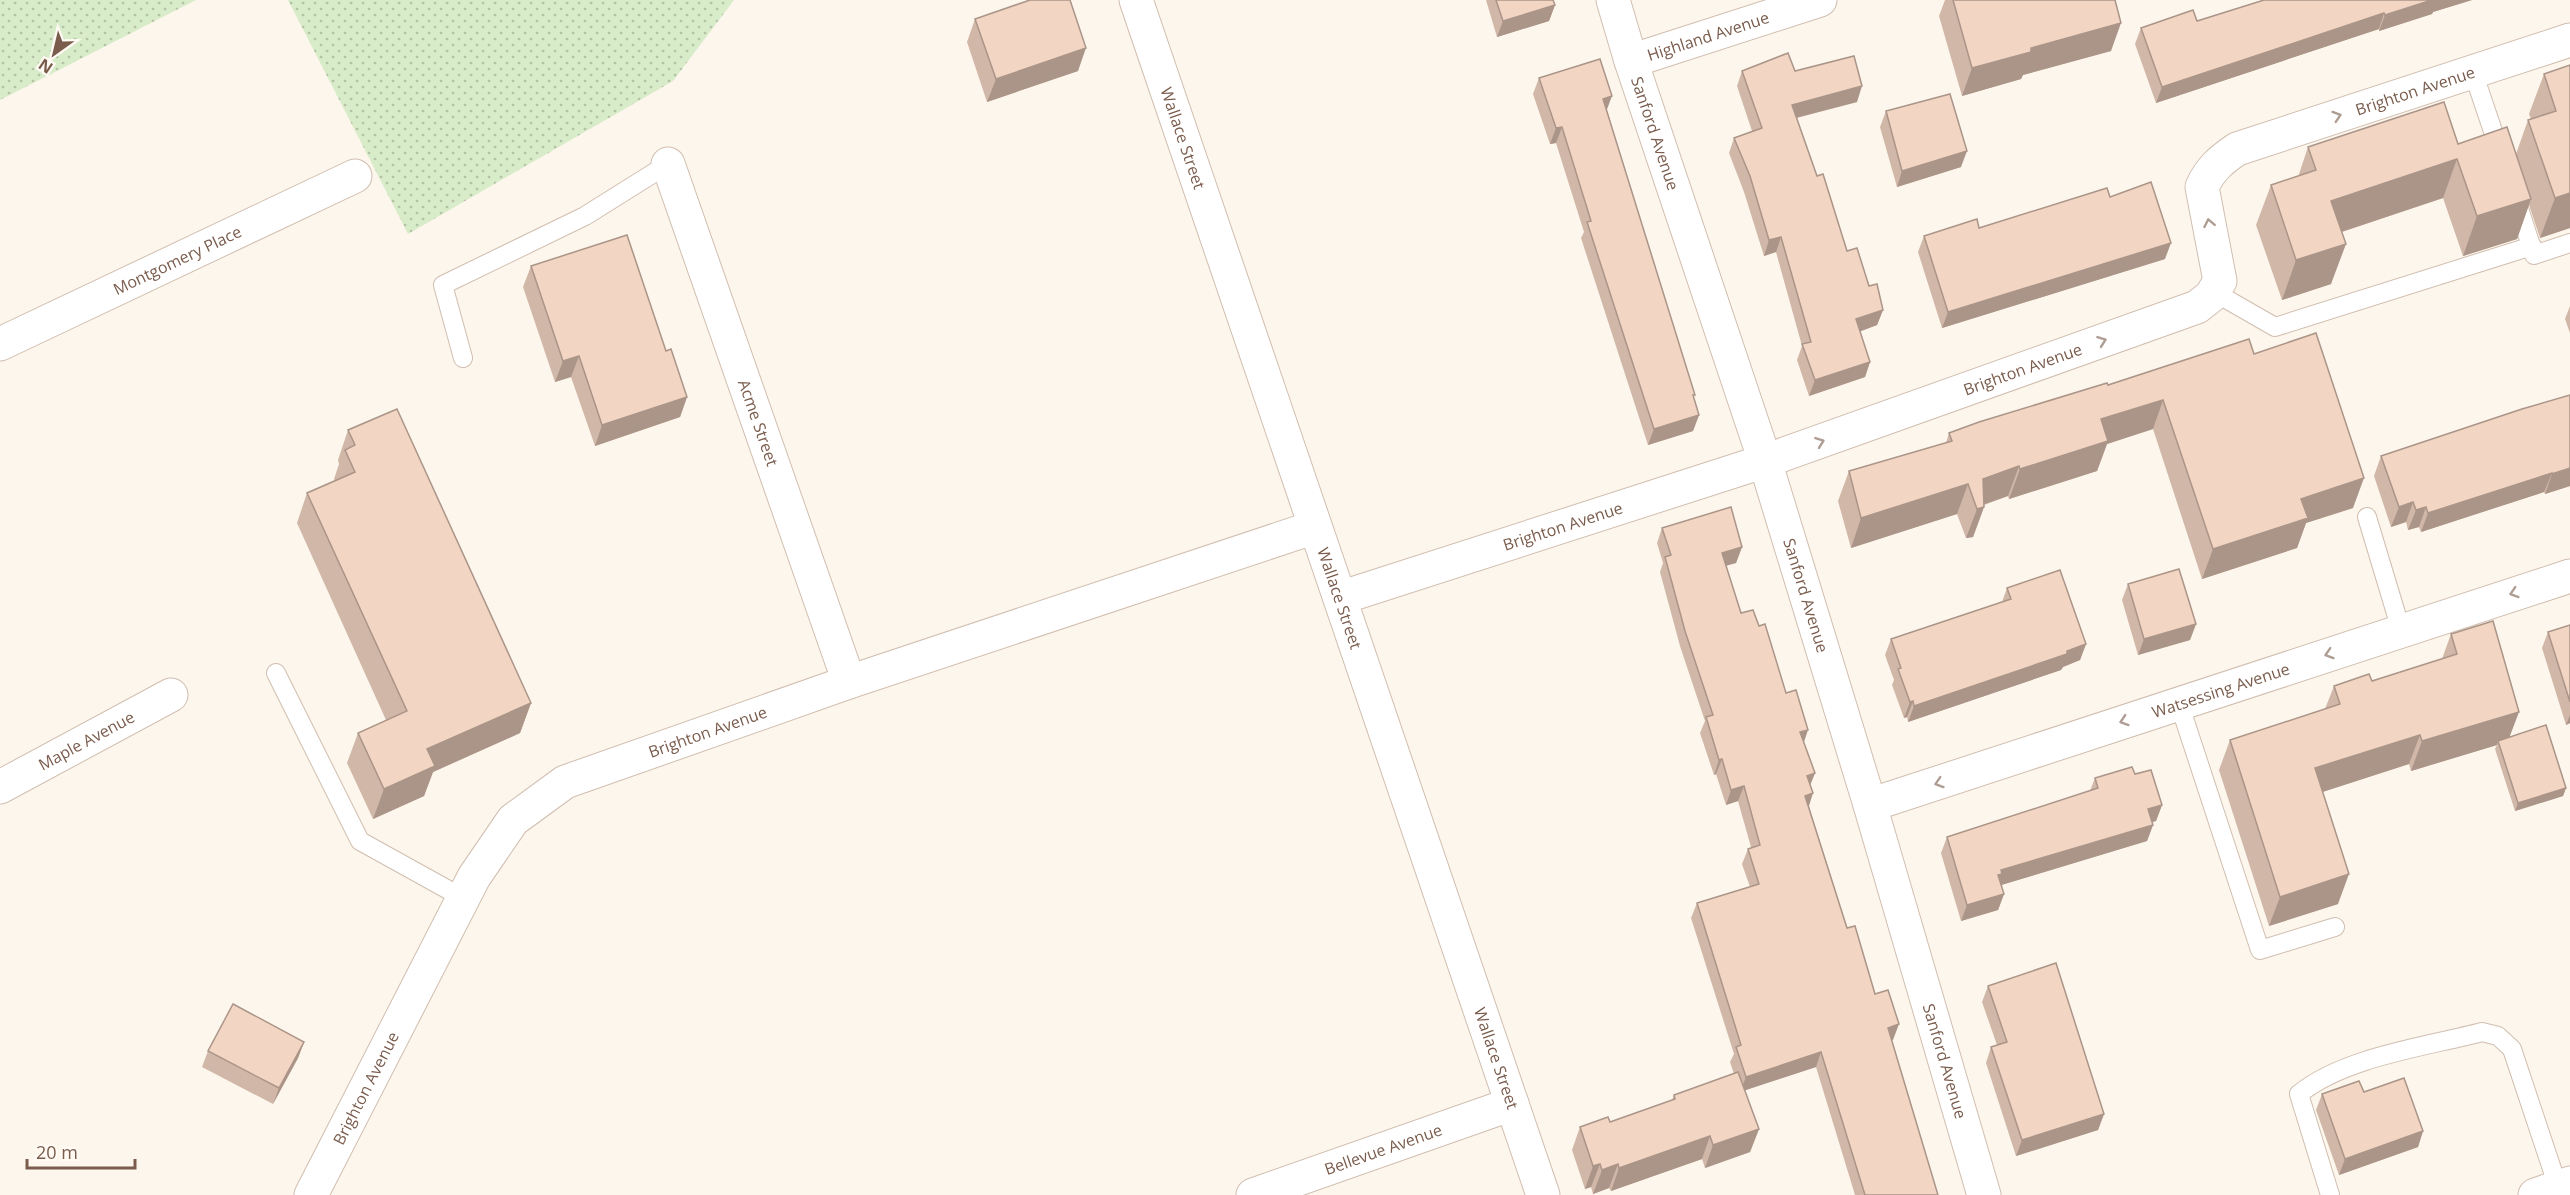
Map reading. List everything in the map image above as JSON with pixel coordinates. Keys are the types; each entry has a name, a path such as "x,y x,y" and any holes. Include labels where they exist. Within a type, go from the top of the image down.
{"street":[{"name":"Wallace Street","path":"1136,0 1543,1195"},
{"name":"Sanford Avenue","path":"1613,0 1631,61 1765,461 1870,805 1984,1195"},
{"name":"Highland Avenue","path":"1631,61 1820,0"},
{"name":"Brighton Avenue","path":"1340,598 1765,461 2197,307 2214,292 2220,281 2202,187 2208,174 2217,163 2237,149 2570,40"},
{"name":"Acme Street","path":"668,164 849,682"},
{"name":"Montgomery Place","path":"0,344 356,176"},
{"name":"Brighton Avenue","path":"311,1195 474,878 513,820 565,782 849,682 1316,527"},
{"name":"Watsessing Avenue","path":"1870,805 2570,576"},
{"name":"Maple Avenue","path":"0,786 171,695"},
{"name":"Bellevue Avenue","path":"1253,1195 1512,1104"}],"lane":[{"path":"2473,72 2534,255 2570,243"},
{"path":"463,358 443,285 585,216 668,164"},
{"path":"2214,292 2275,327 2532,246"},
{"path":"2367,518 2401,630"},
{"path":"276,673 360,841 464,898"},
{"path":"2179,703 2260,950 2335,927"},
{"path":"2331,1195 2299,1095 2315,1082 2347,1066 2482,1032 2498,1036 2512,1049 2554,1188"}],"green space":[{"path":"0,0 196,0 0,100"},
{"path":"288,0 734,0 673,81 408,234"}],"building":[{"path":"1030,0 1070,0 1086,48 996,79 975,19"},
{"path":"1496,0 1553,0 1555,5 1503,21"},
{"path":"1953,0 2115,0 2121,23 2031,48 2031,52 1972,68"},
{"path":"2264,0 2432,0 2385,15 2384,13 2162,87 2141,28 2193,10 2197,21"},
{"path":"1788,53 1795,71 1854,56 1862,86 1792,105 1817,176 1823,174 1847,251 1857,248 1869,286 1877,284 1883,310 1856,319 1870,362 1815,380 1802,344 1811,342 1781,237 1769,240 1750,176 1734,138 1762,128 1742,71"},
{"path":"1600,59 1612,96 1603,99 1695,395 1693,395 1699,415 1654,429 1587,222 1591,221 1562,127 1556,128 1539,78"},
{"path":"2570,65 2570,193 2555,198 2528,120 2556,111 2544,74"},
{"path":"1950,94 1967,151 1902,171 1886,111"},
{"path":"2444,102 2458,144 2507,127 2531,199 2477,216 2457,159 2331,201 2346,244 2296,260 2271,185 2316,170 2308,147"},
{"path":"2151,182 2171,243 1948,312 1924,236 1977,219 1979,228 2107,188 2110,197"},
{"path":"627,235 666,351 671,349 687,397 602,425 579,356 563,361 531,266"},
{"path":"2316,333 2364,478 2301,499 2308,518 2213,549 2163,400 2101,419 2108,441 2020,469 2019,466 1983,479 1984,507 1977,509 1968,484 1861,518 1849,471 1952,441 1949,433 1979,422 2107,383 2108,385 2249,339 2254,354"},
{"path":"2570,395 2570,468 2428,513 2426,507 2416,510 2413,502 2399,507 2381,456"},
{"path":"397,409 531,703 427,749 435,766 384,789 358,733 407,711 307,493 355,472 345,450 355,445 348,430"},
{"path":"1731,507 1742,547 1722,553 1741,613 1753,610 1759,626 1765,624 1786,693 1796,690 1808,730 1800,732 1815,773 1807,776 1813,793 1805,796 1847,928 1855,926 1875,994 1888,990 1899,1024 1888,1028 1938,1195 1865,1195 1821,1052 1746,1077 1736,1047 1741,1045 1697,903 1759,884 1748,849 1760,845 1744,786 1731,790 1722,759 1719,760 1706,717 1713,715 1685,631 1665,557 1671,555 1662,528"},
{"path":"2179,569 2196,624 2144,639 2128,584"},
{"path":"2060,570 2086,644 2067,651 2067,654 1914,706 1913,701 1910,702 1898,669 1901,668 1891,639 2011,599 2007,588"},
{"path":"2493,621 2519,712 2422,741 2420,735 2315,768 2349,874 2280,897 2230,740 2340,704 2334,686 2369,674 2372,681 2457,654 2451,634"},
{"path":"2570,625 2570,702 2548,632"},
{"path":"2546,725 2566,788 2518,803 2498,741"},
{"path":"2132,767 2135,774 2151,770 2162,805 2148,809 2153,825 2001,870 2002,874 1998,875 2004,894 1967,905 1947,837 2098,788 2095,778"},
{"path":"2056,963 2104,1114 2022,1140 1991,1047 2007,1042 1988,986"},
{"path":"233,1004 304,1042 279,1088 208,1051"},
{"path":"1738,1072 1759,1129 1713,1145 1710,1136 1619,1168 1618,1164 1602,1170 1600,1164 1593,1166 1580,1127 1608,1117 1610,1122 1675,1099 1674,1095"},
{"path":"2404,1078 2423,1131 2345,1159 2322,1094 2359,1081 2364,1092"}]}
